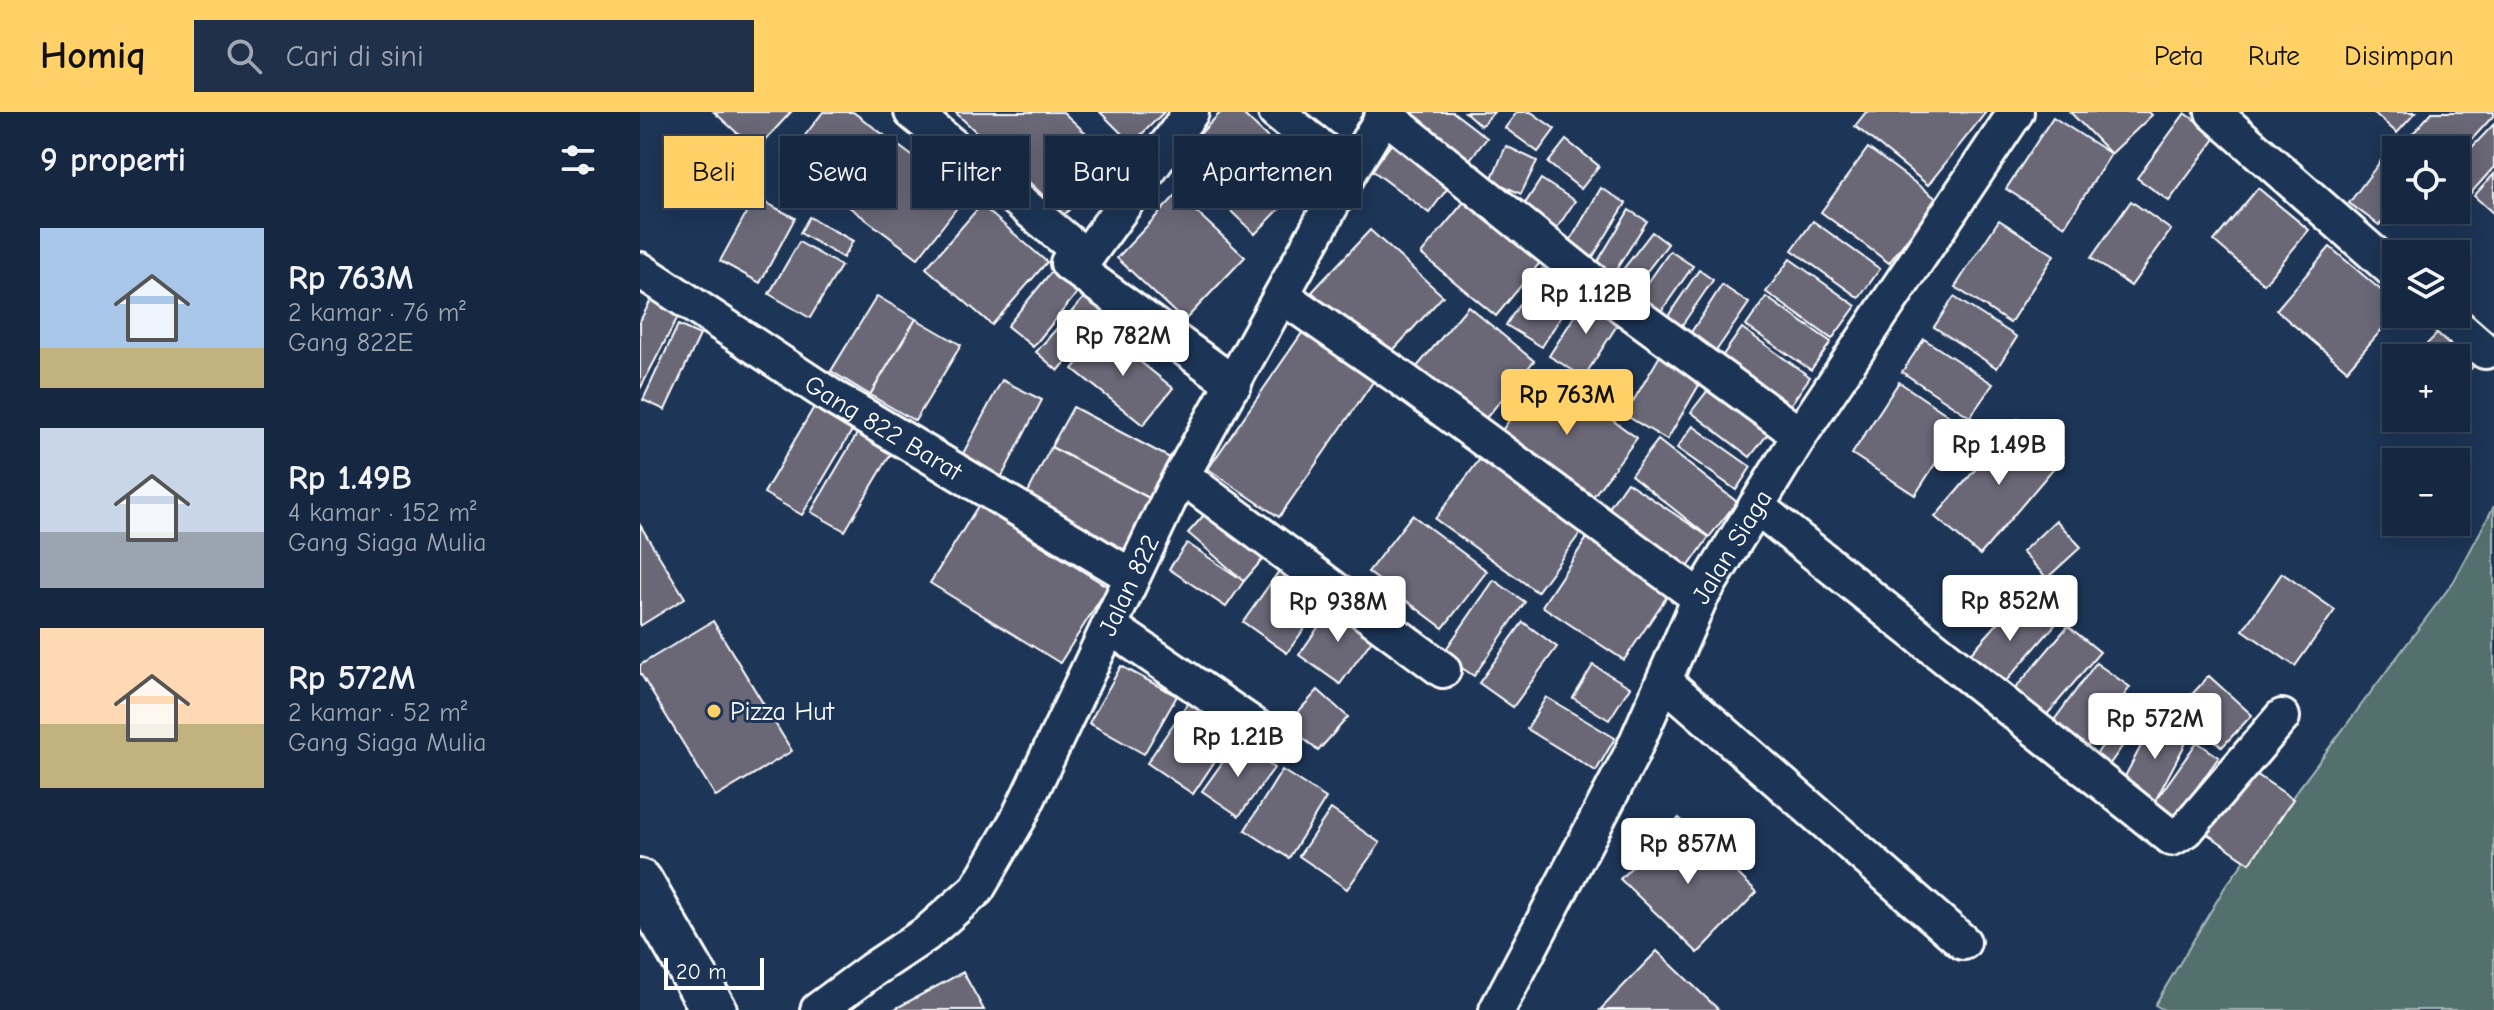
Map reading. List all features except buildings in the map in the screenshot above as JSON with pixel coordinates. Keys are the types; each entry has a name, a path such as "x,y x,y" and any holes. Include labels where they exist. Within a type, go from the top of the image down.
{"highway":[{"path":"640,882 714,1010"}],"street":[{"path":"912,112 1086,257 1191,112"},
{"path":"1276,112 1306,136"},
{"path":"2213,112 2382,261"},
{"path":"1386,113 1623,306 1800,435"},
{"name":"Jalan 822","path":"1361,153 1386,113"},
{"name":"Jalan Siaga","path":"1497,1010 1631,755 1700,598 1800,435 2012,114"},
{"name":"Jalan 822","path":"818,1010 926,934 977,889 1019,817 1131,576 1182,476 1330,208"},
{"path":"1068,263 1234,384"},
{"name":"Gang 822 Barat","path":"640,270 846,405 1131,576"},
{"path":"1282,296 1395,374 1700,598"},
{"path":"2459,328 2485,351"},
{"path":"1182,476 1443,670"},
{"path":"1756,506 2172,838 2186,830 2282,717"},
{"path":"1109,626 1259,729"},
{"path":"1664,681 1963,942"}],"green space":[{"path":"2494,506 2494,1010 2164,1010 2155,1005 2225,887 2454,581"}],"place":[{"name":"Pizza Hut","path":"714,711"}]}
